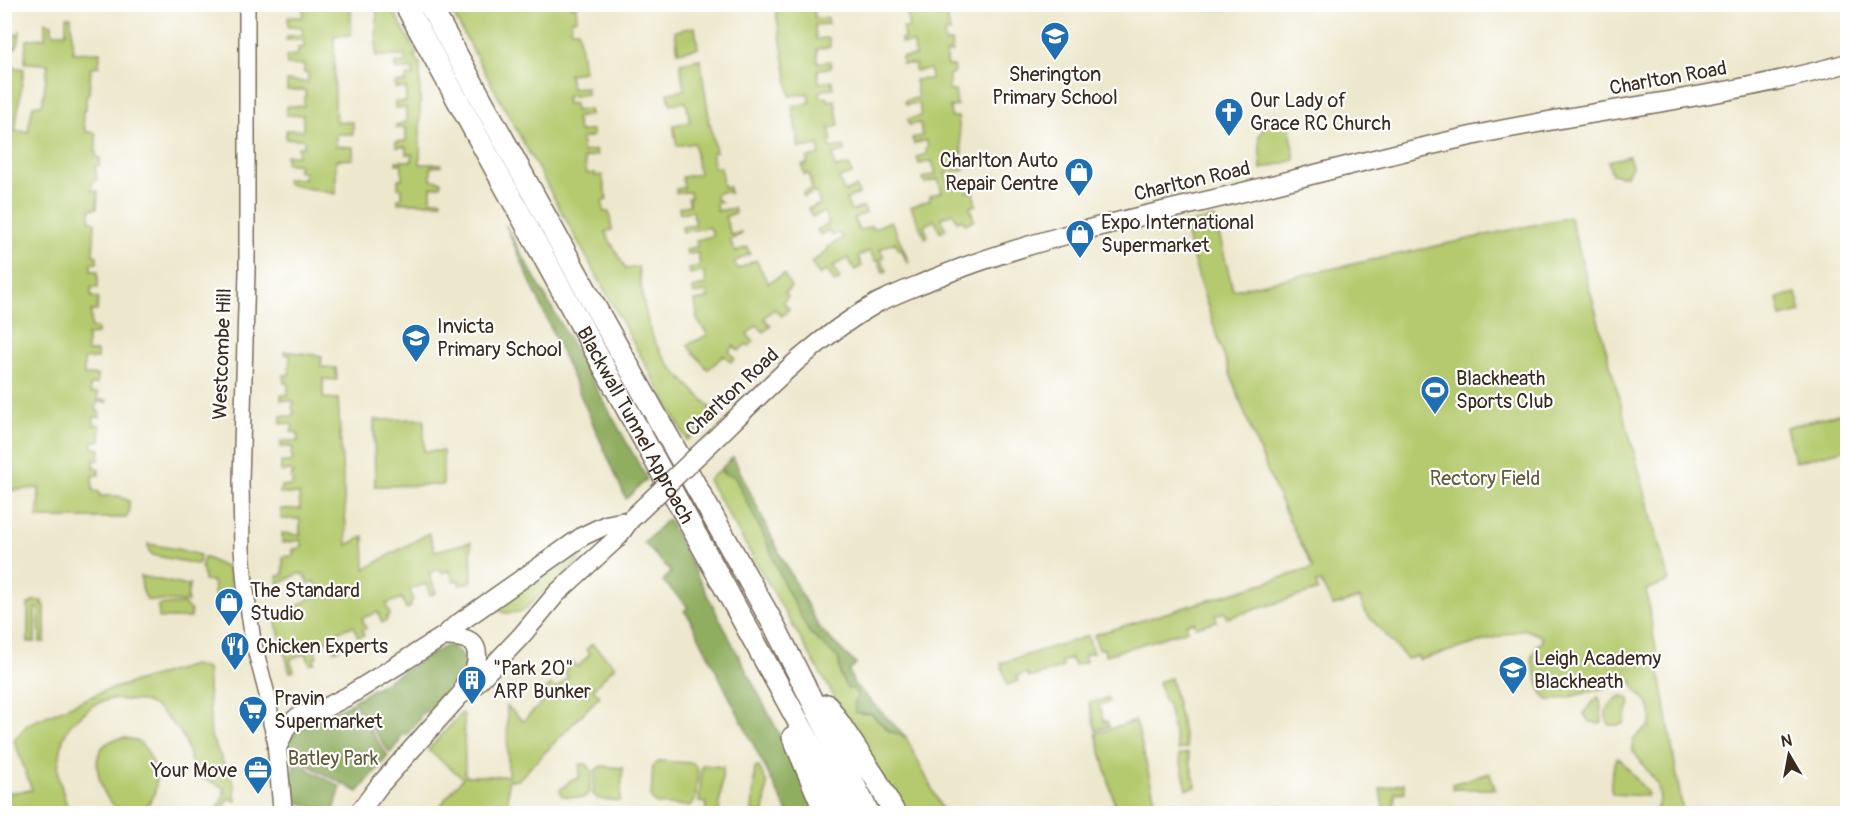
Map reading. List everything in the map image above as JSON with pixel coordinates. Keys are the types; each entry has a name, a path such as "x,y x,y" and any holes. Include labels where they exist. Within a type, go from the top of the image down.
{"highway":[{"name":"Blackwall Tunnel Approach","path":"405,4 849,813"},
{"name":"Blackwall Tunnel Approach","path":"429,4 775,627"},
{"path":"775,627 869,813"},
{"path":"775,627 876,779 895,813"},
{"path":"753,639 826,813"}],"main road":[{"name":"Charlton Road","path":"358,813 386,777 459,695 471,689 522,635 557,593 616,539 630,520 770,385 862,312 895,295 987,258 1106,224 1442,143 1776,81 1848,63"},
{"name":"Charlton Road","path":"299,716 321,710 348,696 444,636 456,625 583,536 606,525 630,520"},
{"path":"583,536 592,545 595,558"},
{"path":"444,636 467,639 474,644 477,652 475,668 459,695"},
{"path":"277,748 287,726 299,716"},
{"name":"Westcombe Hill","path":"277,748 283,813"}],"street":[{"name":"Westcombe Hill","path":"247,4 247,249 241,512 247,606 256,658 269,702 277,748"},
{"path":"269,702 281,715 299,716"}],"green space":[{"path":"569,4 570,7 576,6 577,19 571,20 571,30 578,30 584,72 569,74 571,88 586,87 587,94 566,97 567,104 574,103 575,111 589,109 590,115 576,118 579,132 592,130 593,136 581,139 583,152 596,150 597,155 584,158 587,174 602,175 607,200 602,201 604,212 609,212 612,230 605,232 626,269 638,267 651,333 662,354 676,373 710,407 710,419 687,440 448,5"},
{"path":"303,5 351,5 351,35 334,36 336,122 353,122 353,134 336,134 336,146 353,147 353,159 336,160 336,194 287,184 286,179 304,179 304,172 298,171 298,164 286,164 286,155 298,155 298,147 304,147 304,139 286,139 286,130 303,130 303,115 286,115 287,106 304,106 305,90 287,90 287,81 308,82 308,73 304,73 304,65 287,65 286,56 298,55 298,48 304,47 304,40 286,40 287,36 303,35 302,27 288,27 288,17 303,17"},
{"path":"377,5 390,5 417,54 414,56 420,63 420,164 441,164 441,166 431,167 431,180 441,181 441,186 431,187 431,200 441,200 441,203 398,203 398,199 402,199 402,188 398,188 398,179 402,179 402,164 396,164 396,161 412,161 412,154 406,154 406,147 396,147 396,142 406,141 406,128 396,128 396,125 406,122 406,108 395,108 395,102 406,102 406,88 395,88 395,83 406,82 406,76 413,76 413,69 395,69 395,63 406,63 405,56 376,56"},
{"path":"775,5 814,5 815,19 828,18 828,24 815,25 816,39 829,38 830,47 817,49 818,63 831,61 831,68 818,69 819,83 832,81 833,88 820,91 821,98 827,97 828,101 835,100 839,126 829,128 832,141 829,142 831,148 844,146 845,151 833,155 835,168 849,165 852,174 839,178 844,192 856,187 859,194 846,199 851,211 864,207 866,213 854,218 859,231 871,226 873,229 891,221 909,262 907,263 902,250 899,250 895,242 880,249 884,257 881,259 887,271 883,272 878,260 875,261 870,251 858,256 862,266 855,270 848,258 833,266 840,279 835,283 827,270 819,275 811,262 823,255 828,250 827,247 843,238 839,233 832,236 829,230 820,235 817,230 829,224 824,212 812,217 808,209 820,204 816,192 804,197 803,193 812,189 809,174 804,174 802,165 807,164 807,158 820,155 818,145 799,148 792,106 810,103 808,93 790,96"},
{"path":"908,5 943,5 943,9 946,9 950,32 944,32 945,42 951,42 952,52 946,53 948,66 953,66 954,73 949,74 949,91 955,91 957,106 950,107 951,117 958,117 964,170 945,173 949,183 965,180 967,192 973,191 976,205 970,207 974,220 965,224 962,219 957,221 953,213 941,218 946,230 940,232 935,220 924,225 928,237 925,238 911,207 930,200 930,196 942,192 938,179 925,183 923,178 936,174 932,161 919,164 917,157 927,154 928,146 926,140 914,144 912,138 922,136 920,123 909,125 908,119 921,116 919,103 906,105 905,100 918,98 915,80 931,79 930,69 915,71 915,64 902,64 902,57 915,56 914,43 901,43 901,39 904,39 903,28 909,28 906,7"},
{"path":"66,17 71,17 73,53 100,52 99,66 91,67 86,110 83,110 84,127 86,132 96,134 96,157 100,158 100,165 95,166 97,180 92,181 92,191 98,191 97,208 90,209 90,221 95,222 93,255 97,256 97,263 91,263 91,271 98,271 98,288 91,288 91,297 98,298 97,311 91,311 91,328 97,328 97,334 87,335 87,352 97,352 97,359 84,359 84,375 97,375 97,384 90,385 90,393 98,393 98,400 107,400 107,402 97,402 96,411 99,411 100,417 94,417 94,425 100,425 100,441 93,441 93,448 100,449 99,460 94,460 94,468 99,468 99,475 94,475 92,478 93,491 99,492 100,496 119,496 129,501 129,513 126,518 38,518 39,488 5,491 5,66 24,69 15,131 28,132 33,105 42,105 48,64 25,63 26,41 45,38 45,22 52,24 52,33 66,33"},
{"path":"695,27 698,48 678,52 675,31"},
{"path":"4,29 12,30 12,34 19,35 20,30 19,41 16,48 10,47 9,52 5,52"},
{"path":"700,59 708,123 710,123 716,152 712,152 714,168 721,167 723,187 729,187 730,193 727,191 716,195 716,199 721,202 716,203 717,211 734,208 735,213 725,217 731,235 741,232 742,234 730,240 735,252 747,247 750,254 734,262 738,269 756,260 768,283 784,274 791,287 785,293 788,296 783,302 789,309 782,316 774,309 764,318 771,326 764,332 757,325 747,334 753,342 749,346 746,344 739,351 734,346 729,351 735,359 731,362 724,355 708,370 687,345 708,335 696,318 695,301 708,299 707,292 694,294 692,288 706,285 704,272 690,274 689,269 700,266 698,253 687,254 686,249 697,247 696,240 713,236 710,227 683,232 682,227 695,225 693,211 680,213 679,207 690,205 688,198 691,197 690,192 676,193 676,189 684,188 682,177 699,174 694,143 677,146 673,125 690,122 686,102 670,104 668,93 684,90 680,63"},
{"path":"1289,121 1295,160 1261,169 1259,136 1267,123"},
{"path":"1629,156 1632,166 1627,175 1612,174 1608,161"},
{"name":"Blackheath Sports Club","path":"1570,217 1669,581 1646,590 1683,813 1655,813 1660,799 1658,785 1633,751 1633,740 1650,726 1651,711 1632,681 1557,700 1547,700 1541,692 1531,659 1538,644 1542,643 1541,636 1524,629 1419,660 1418,656 1407,659 1364,611 1360,598 1333,606 1321,582 1316,583 1318,590 1316,591 1227,618 1225,612 1215,615 1217,621 1196,627 1194,622 1186,624 1188,630 1106,655 1103,648 1099,649 1094,635 1313,568 1279,499 1236,391 1213,325 1184,224 1215,218 1233,290"},
{"path":"505,224 647,479 626,499"},
{"path":"1796,293 1801,312 1781,317 1777,298"},
{"path":"284,351 322,356 321,367 336,368 337,380 323,379 323,398 338,399 347,545 364,536 365,569 429,533 435,551 471,542 472,581 460,585 458,579 454,581 449,570 442,573 440,569 429,573 436,593 430,595 426,584 410,589 413,601 410,602 411,607 406,609 402,598 386,604 390,615 386,617 387,620 382,623 378,612 362,618 366,629 362,630 364,635 358,637 354,626 338,631 341,643 338,644 339,649 334,651 330,640 314,645 317,657 314,658 315,663 310,664 306,653 290,659 294,671 290,672 275,619 321,592 315,581 309,584 304,574 300,573 279,584 277,576 283,575 283,557 293,556 293,549 302,548 301,540 282,543 282,533 300,535 300,519 281,519 281,509 300,509 299,494 280,494 281,486 291,486 293,483 291,478 293,473 281,471 281,462 291,462 293,449 281,447 281,441 298,441 298,433 291,432 293,426 281,423 281,416 292,416 294,413 292,401 281,400 281,395 288,395 288,383 284,383 284,375 289,375 290,355 284,354"},
{"path":"1847,412 1847,449 1795,462 1786,427"},
{"path":"424,419 424,451 443,451 443,485 375,486 374,420"},
{"path":"733,457 780,554 820,629 856,664 849,671 854,684 906,737 889,731 871,714 856,713 854,704 858,695 852,688 848,689 843,682 839,659 809,632 734,476 725,474 721,469"},
{"path":"721,469 723,474 734,475 766,540 783,582 809,632 839,659 840,674 858,695 861,714 871,714 889,731 906,737 944,813 902,813 708,480"},
{"path":"668,519 820,813 788,813 684,611 688,607 663,581 671,572 644,543"},
{"path":"148,544 200,555 199,563 152,555"},
{"path":"579,547 583,555 549,595 544,591 522,612 505,613 493,608"},
{"path":"204,557 229,569 234,616 217,617 213,581 204,581 203,568 201,568"},
{"path":"141,576 188,586 190,583 188,602 147,600 142,589"},
{"path":"32,601 42,601 42,605 45,605 45,642 40,642 39,609 35,608 35,642 28,642 28,604"},
{"path":"184,604 191,611 191,618 159,618 158,605"},
{"path":"1088,636 1093,653 1084,655 1086,662 1074,665 1071,658 1061,662 1063,667 1029,678 1027,673 1017,676 1018,681 1007,685 1001,663"},
{"path":"592,644 615,666 593,689 600,696 518,780 508,780 508,813 433,813 437,812 463,778 428,750 462,713 464,715 465,776 508,776 507,706 523,721 546,699 542,694 551,685 556,689 568,677 564,672 573,663 578,667 590,654 586,650"},
{"path":"450,646 461,655 464,668 426,712 424,711 406,735 404,734 399,739 400,741 390,753 353,701 444,647"},
{"path":"193,665 207,669 211,737 234,784 236,801 228,798 223,809 218,807 225,788 195,775 185,741 179,730 157,708 143,701 111,699 95,704 71,724 63,738 58,767 59,779 69,813 5,813 5,793 32,790 14,740 28,724 104,691"},
{"path":"1171,678 1187,748 1178,750 1167,702 1165,702 1158,682"},
{"path":"1621,696 1627,697 1630,702 1624,723 1610,725 1606,712 1610,705"},
{"path":"1598,697 1602,722 1599,724 1589,721 1583,713"},
{"path":"1108,698 1109,702 1099,705 1104,722 1107,721 1109,726 1096,730 1089,703"},
{"name":"Batley Park","path":"351,703 388,756 358,792 289,755 287,744 294,731"},
{"path":"1136,721 1158,813 1117,813 1096,733"},
{"path":"122,738 140,743 151,758 154,768 156,778 153,798 138,810 119,809 106,796 101,784 97,761 99,754 106,744"},
{"path":"1188,753 1196,787 1187,789 1179,755"},
{"path":"1617,758 1648,795 1612,794 1612,776"},
{"path":"293,761 341,787 333,813 294,801 291,773 294,772"},
{"path":"659,761 693,763 698,770 695,801 689,806 656,804 651,798 653,766"},
{"path":"580,764 587,764 592,771 589,793 583,798 562,796 560,790 571,780 579,778"},
{"path":"702,765 723,767 719,813 706,813 706,803 699,802"},
{"path":"601,766 623,768 620,801 598,799 593,794 595,771"},
{"path":"755,767 759,767 767,783 764,813 752,813"},
{"path":"1490,773 1495,789 1453,789 1452,784"},
{"path":"1404,783 1405,792 1395,793 1394,813 1384,813 1380,789"}],"place":[{"name":"Sherington Primary School","path":"1055,62"},
{"name":"Our Lady of Grace RC Church","path":"1229,138"},
{"name":"Charlton Auto Repair Centre","path":"1079,198"},
{"name":"Expo International Supermarket","path":"1080,260"},
{"name":"Invicta Primary School","path":"416,364"},
{"name":"Blackheath Sports Club","path":"1435,416"},
{"name":"The Standard Studio","path":"229,628"},
{"name":"Chicken Experts","path":"235,672"},
{"name":"Leigh Academy Blackheath","path":"1513,696"},
{"name":"\"Park 20\" ARP Bunker","path":"472,706"},
{"name":"Pravin Supermarket","path":"253,736"},
{"name":"Your Move","path":"258,796"}],"park label":[{"name":"Rectory Field","path":"1485,478"}]}
